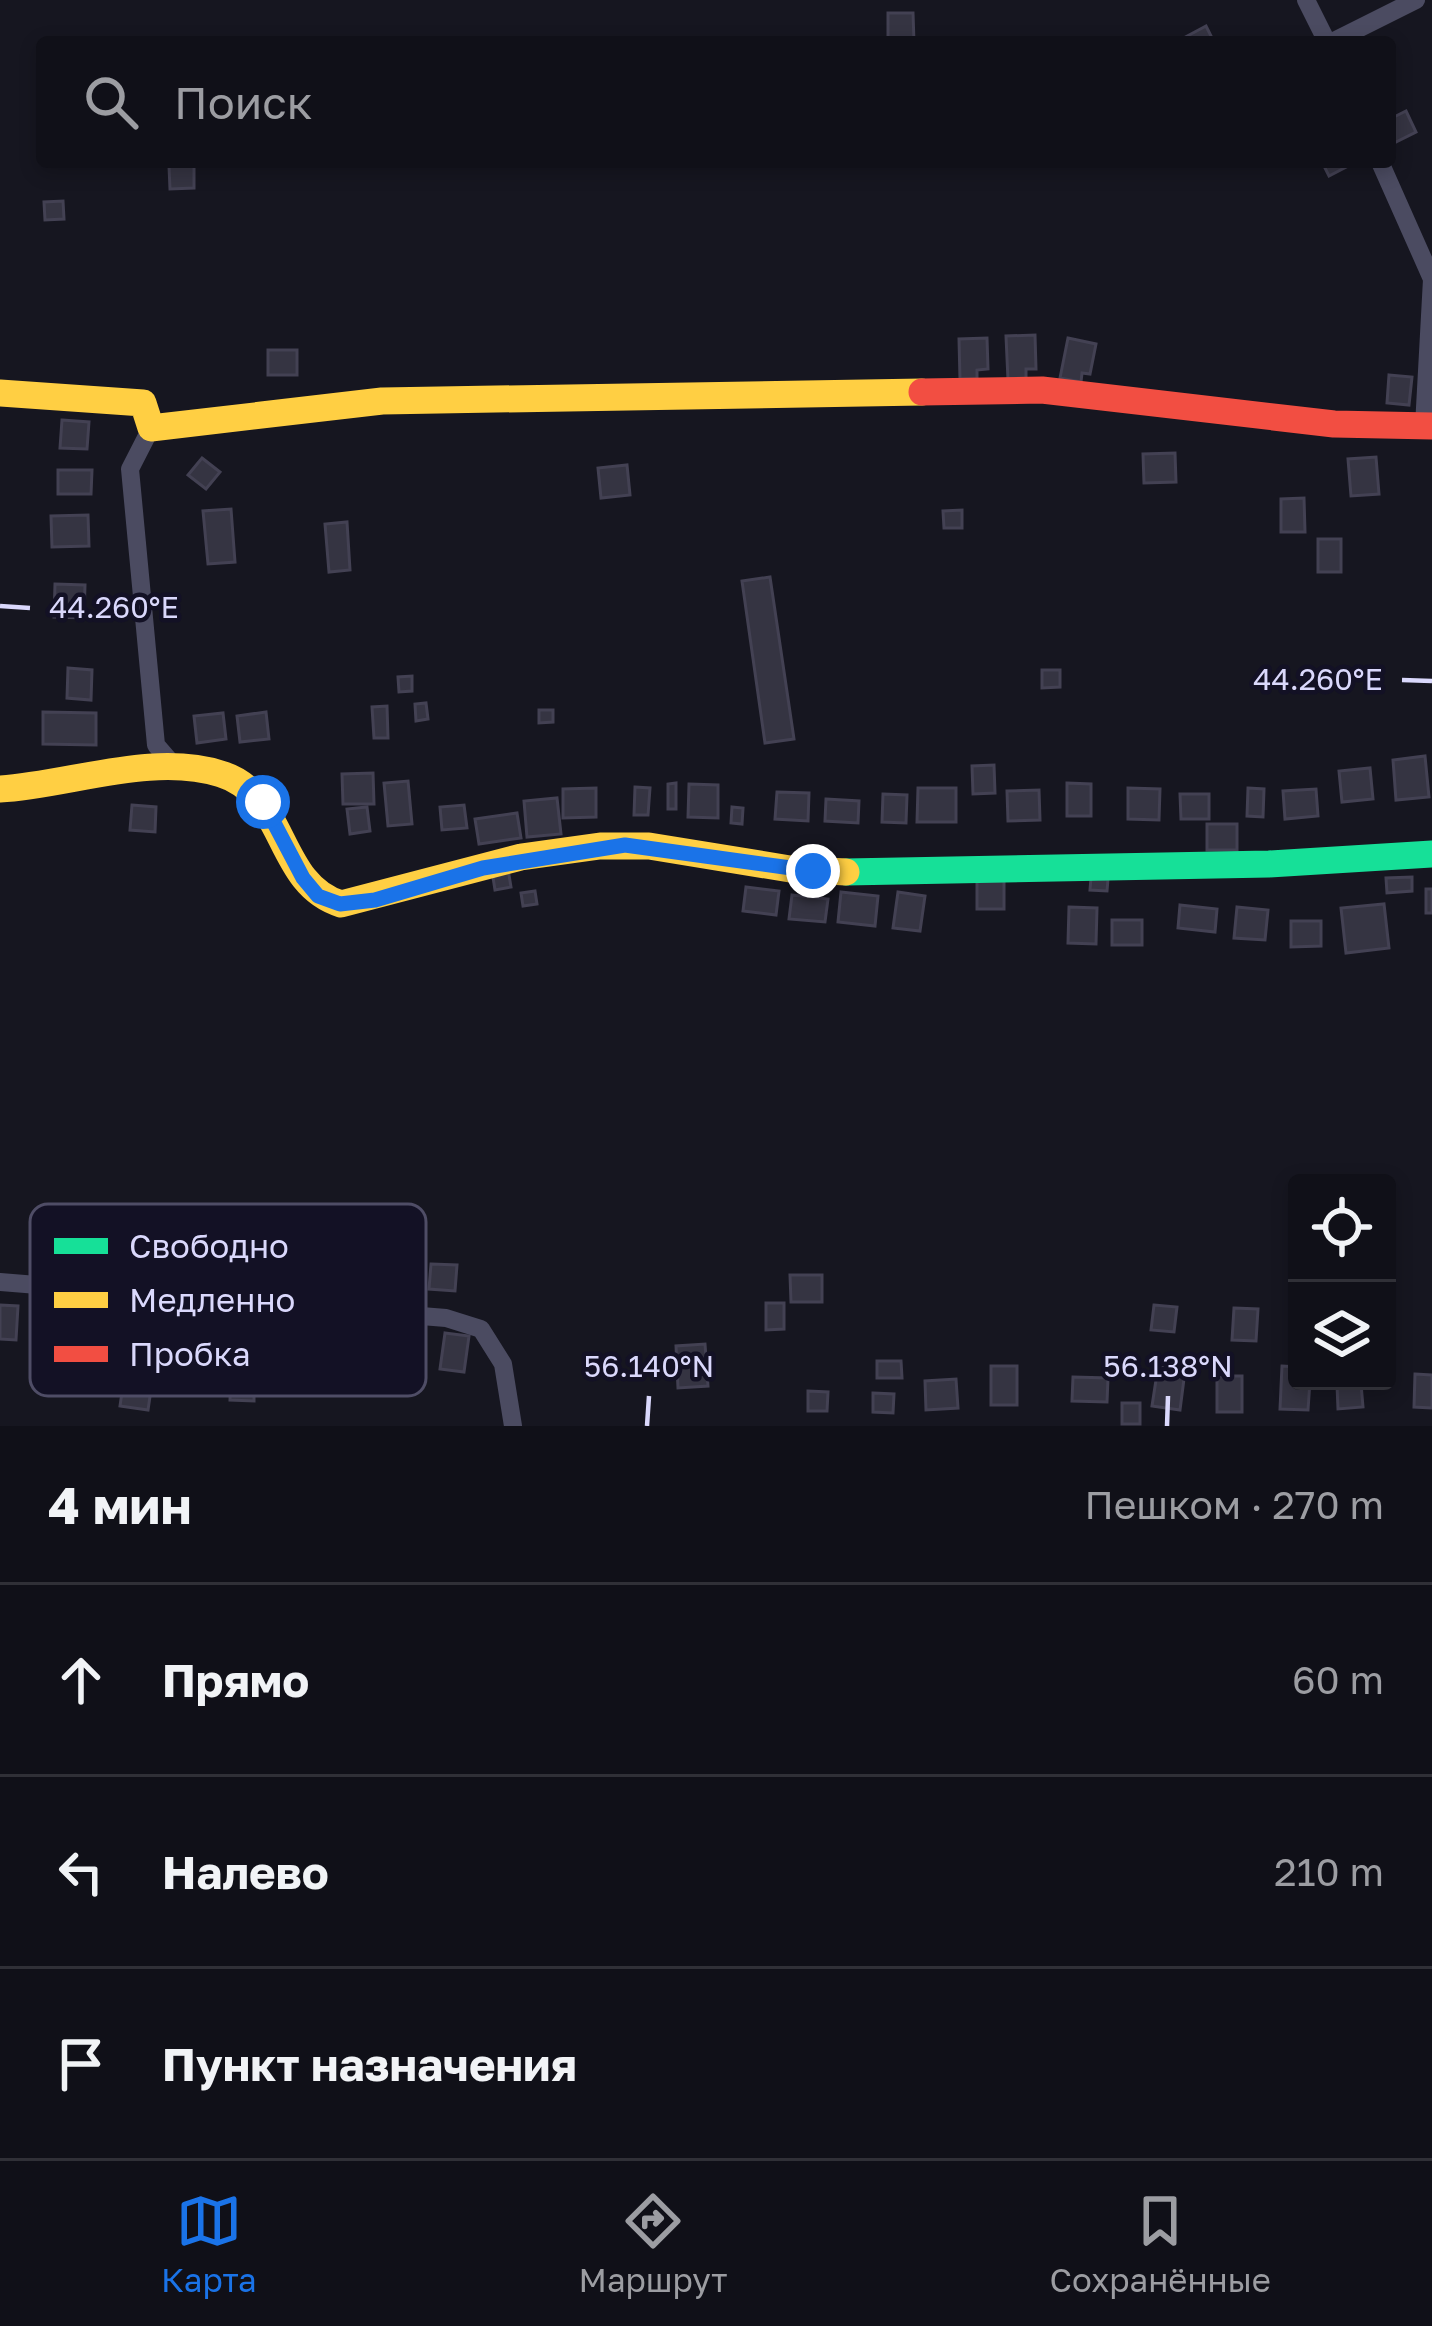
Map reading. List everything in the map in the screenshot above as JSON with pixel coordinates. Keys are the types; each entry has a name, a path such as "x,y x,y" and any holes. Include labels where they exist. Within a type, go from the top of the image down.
{"street":[{"path":"1306,0 1327,36"},
{"path":"1342,36 1416,0"},
{"path":"151,428 382,401 1042,390 1334,424 1428,426 1432,279 1383,168"},
{"path":"0,393 143,403 151,428 130,469 156,745 175,767"},
{"path":"0,789 45,789 175,767 242,782 263,802 303,878 318,896 340,904 375,900 503,864 625,845 813,871 1295,866 1432,854"},
{"path":"0,1282 30,1284"},
{"path":"426,1316 481,1329 503,1364 513,1426"}],"building":[{"path":"888,13 913,13 914,36 888,36"},
{"path":"1206,26 1211,36 1187,36"},
{"path":"1406,111 1416,132 1396,142 1396,116"},
{"path":"169,168 194,168 194,188 170,189"},
{"path":"63,201 64,219 45,220 44,202"},
{"path":"1035,335 1036,369 1026,369 1026,379 1008,380 1006,336"},
{"path":"987,338 988,369 977,370 977,379 960,379 959,339"},
{"path":"1068,338 1096,344 1090,374 1082,373 1081,382 1060,378"},
{"path":"268,350 297,350 297,375 268,375"},
{"path":"1389,375 1412,377 1409,405 1387,403"},
{"path":"62,420 89,422 87,449 60,448"},
{"path":"1175,453 1176,482 1144,483 1143,454"},
{"path":"1376,457 1379,494 1351,496 1348,459"},
{"path":"202,458 220,472 206,489 188,475"},
{"path":"627,465 630,495 601,498 598,468"},
{"path":"58,470 92,470 91,494 58,494"},
{"path":"1304,498 1305,532 1281,532 1281,499"},
{"path":"231,509 235,562 208,564 203,511"},
{"path":"962,510 962,528 944,528 943,511"},
{"path":"88,515 89,546 52,547 51,516"},
{"path":"347,522 350,570 329,572 325,524"},
{"path":"1318,539 1341,539 1341,572 1318,572"},
{"path":"770,577 794,739 765,743 742,581"},
{"path":"55,584 85,585 84,618 54,617"},
{"path":"68,668 92,670 91,700 67,698"},
{"path":"1042,670 1060,670 1060,687 1042,688"},
{"path":"412,676 412,691 399,692 398,677"},
{"path":"426,703 428,719 416,721 415,704"},
{"path":"387,706 388,738 374,738 372,707"},
{"path":"539,710 553,710 553,722 539,723"},
{"path":"43,712 96,713 96,745 43,744"},
{"path":"266,712 269,739 240,742 237,716"},
{"path":"223,713 226,739 197,743 194,716"},
{"path":"1425,756 1429,797 1396,800 1393,760"},
{"path":"994,765 995,793 973,794 972,766"},
{"path":"1370,768 1373,799 1342,802 1339,771"},
{"path":"373,773 374,804 343,804 342,774"},
{"path":"408,781 412,824 388,826 384,783"},
{"path":"676,783 676,809 668,809 668,784"},
{"path":"1067,783 1091,784 1091,816 1067,816"},
{"path":"689,784 718,785 718,818 688,817"},
{"path":"635,787 650,788 648,815 634,815"},
{"path":"596,788 596,817 563,818 563,789"},
{"path":"918,788 956,788 956,822 917,822"},
{"path":"1128,788 1160,789 1159,820 1128,819"},
{"path":"1248,788 1264,789 1263,817 1247,816"},
{"path":"1316,789 1318,816 1285,819 1283,791"},
{"path":"1039,790 1040,820 1008,821 1007,791"},
{"path":"777,792 809,793 808,821 775,819"},
{"path":"883,794 907,795 906,823 882,822"},
{"path":"1180,794 1209,794 1209,819 1181,819"},
{"path":"557,798 561,834 527,837 524,801"},
{"path":"826,799 859,801 858,823 825,821"},
{"path":"132,805 156,807 155,832 130,830"},
{"path":"464,805 467,828 442,830 440,807"},
{"path":"367,807 370,831 350,834 347,809"},
{"path":"732,807 743,808 742,824 731,823"},
{"path":"517,813 521,838 479,844 475,819"},
{"path":"1207,824 1237,824 1237,850 1207,850"},
{"path":"508,869 511,887 495,890 492,871"},
{"path":"977,877 1004,877 1004,909 977,909"},
{"path":"1412,877 1412,891 1387,893 1386,878"},
{"path":"1091,878 1108,879 1107,891 1090,890"},
{"path":"746,887 779,891 776,915 743,911"},
{"path":"1426,889 1432,889 1432,913 1426,913"},
{"path":"535,891 537,904 523,906 521,893"},
{"path":"841,892 878,896 875,926 838,922"},
{"path":"898,892 925,896 920,931 893,928"},
{"path":"792,895 828,899 825,922 789,919"},
{"path":"1384,904 1389,948 1346,953 1341,908"},
{"path":"1180,905 1217,909 1215,932 1178,928"},
{"path":"1069,907 1097,908 1096,944 1068,943"},
{"path":"1237,907 1268,910 1265,940 1234,938"},
{"path":"1112,920 1142,920 1142,945 1112,945"},
{"path":"1291,921 1321,921 1321,946 1291,947"},
{"path":"431,1264 457,1265 455,1291 429,1289"},
{"path":"790,1275 822,1275 822,1302 791,1302"},
{"path":"766,1303 784,1303 784,1329 766,1330"},
{"path":"0,1305 18,1306 16,1340 0,1339"},
{"path":"1154,1305 1177,1307 1174,1332 1151,1330"},
{"path":"1234,1308 1258,1309 1256,1341 1232,1340"},
{"path":"445,1333 469,1336 464,1372 440,1369"},
{"path":"705,1344 708,1386 678,1388 676,1346"},
{"path":"877,1361 901,1361 902,1378 877,1378"},
{"path":"991,1366 1017,1366 1017,1405 991,1405"},
{"path":"1282,1366 1288,1366 1288,1390 1309,1390 1308,1410 1280,1409"},
{"path":"1158,1367 1185,1371 1180,1410 1152,1406"},
{"path":"1415,1374 1432,1375 1432,1408 1414,1407"},
{"path":"1217,1376 1242,1376 1242,1412 1217,1412"},
{"path":"1073,1377 1108,1378 1107,1402 1072,1401"},
{"path":"956,1379 958,1408 926,1410 925,1381"},
{"path":"1337,1390 1362,1390 1363,1407 1338,1409"},
{"path":"808,1391 828,1392 827,1411 808,1411"},
{"path":"873,1393 894,1394 893,1413 873,1412"},
{"path":"121,1396 150,1396 148,1410 120,1406"},
{"path":"230,1396 254,1396 254,1401 230,1400"},
{"path":"1122,1403 1140,1403 1140,1424 1122,1424"}],"traffic: fast":[{"path":"846,872 1269,864 1432,854"}],"traffic: slow":[{"path":"0,393 143,403 151,428 382,401 922,392"},
{"path":"0,789 167,766 221,774 258,800 304,878 341,904 521,857 600,846 649,846 790,869 846,872"}],"traffic: jam":[{"path":"922,392 1042,390 1334,424 1432,426"}],"route":[{"path":"263,802 303,878 318,896 340,904 375,900 483,868 625,845 813,871"}]}
